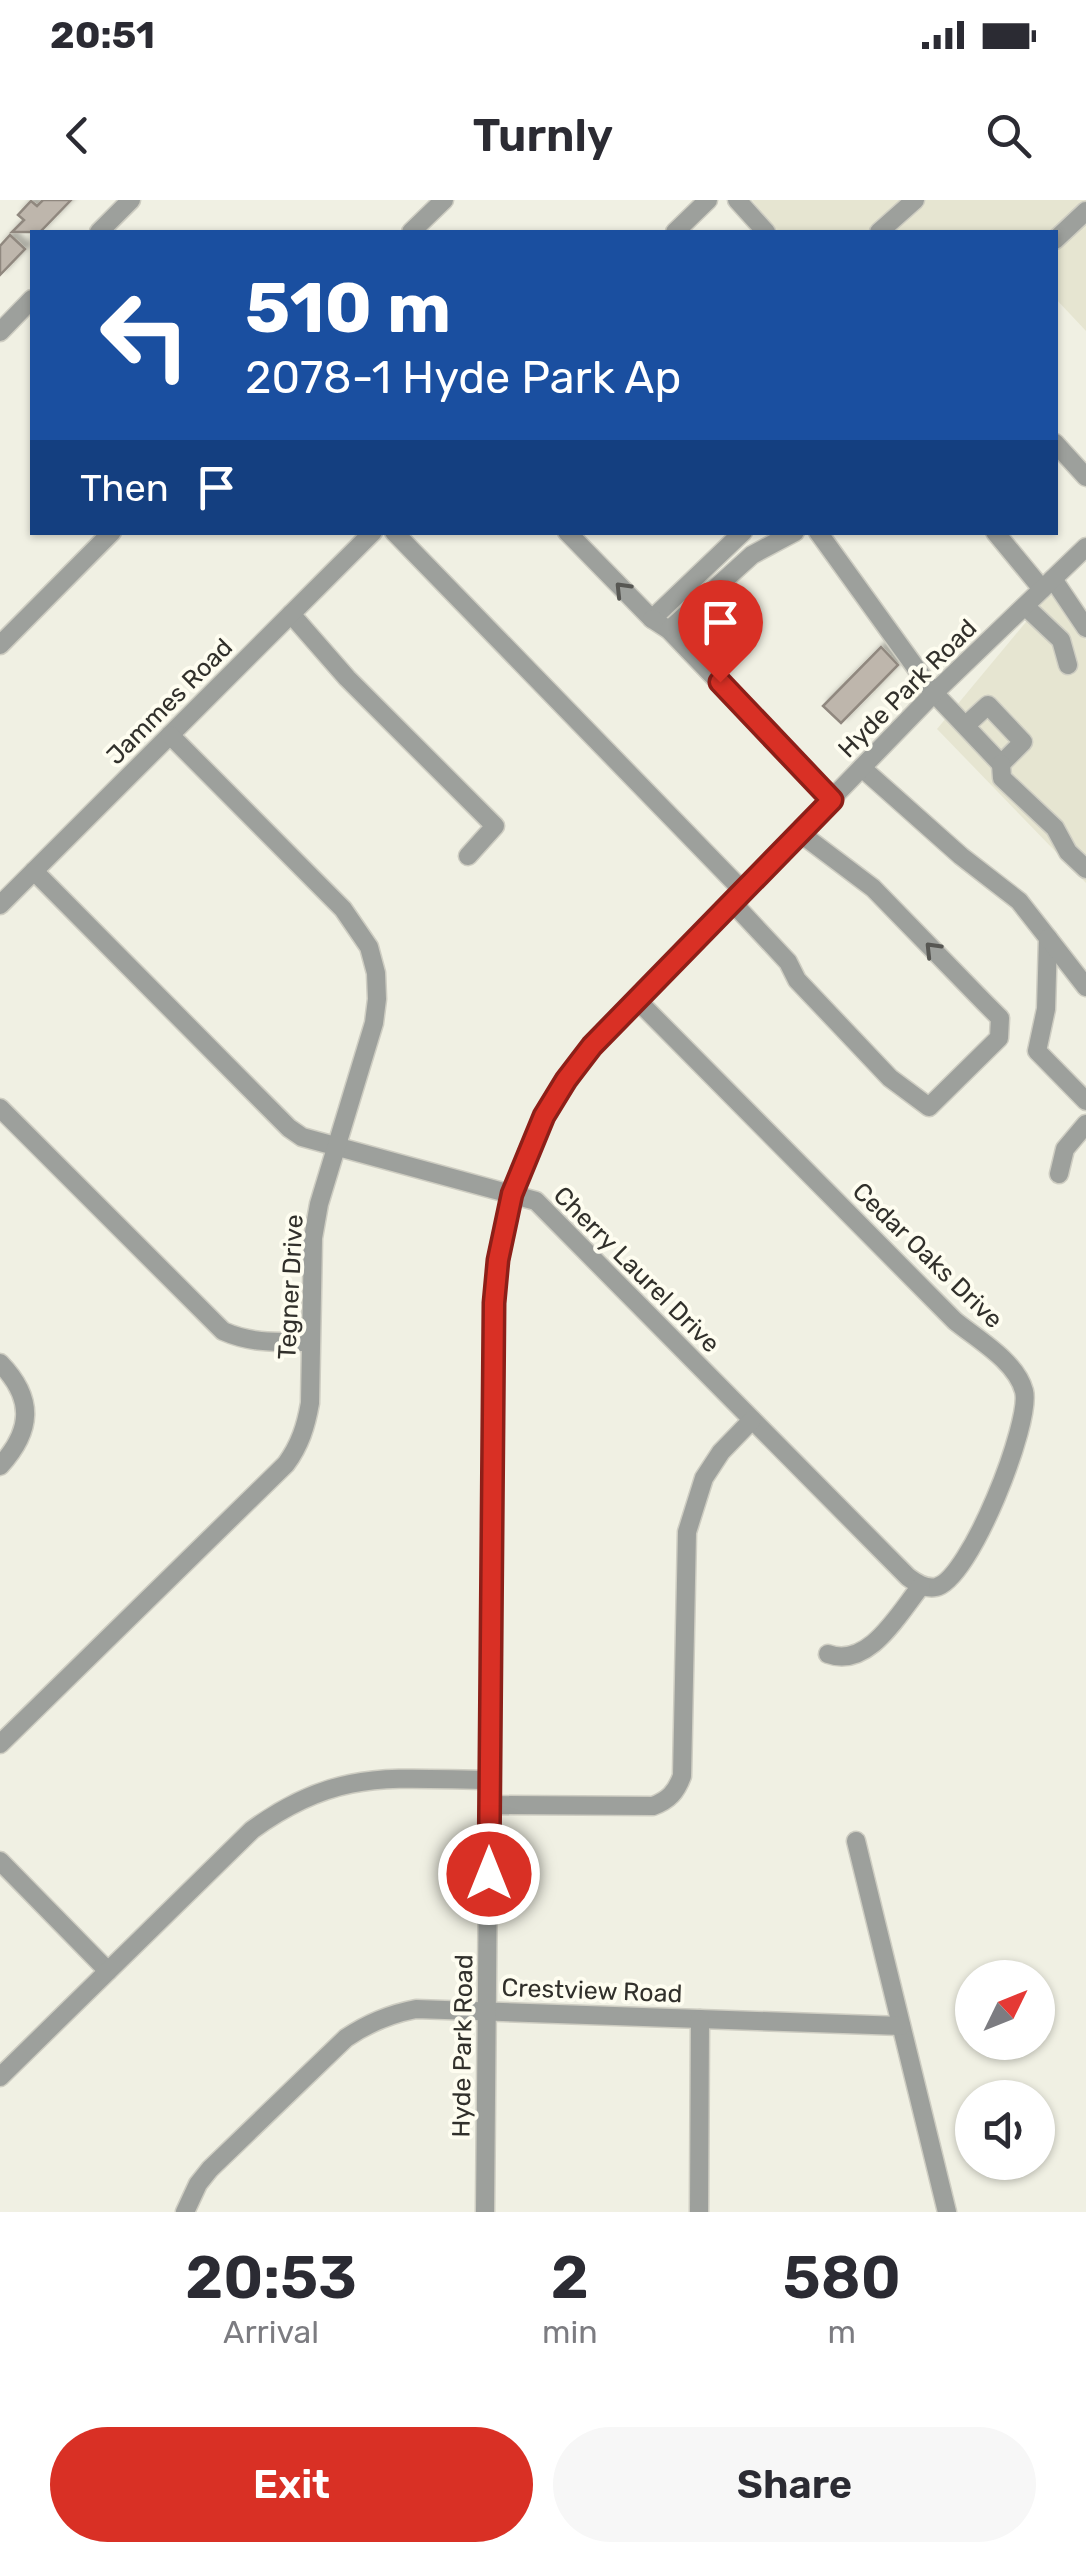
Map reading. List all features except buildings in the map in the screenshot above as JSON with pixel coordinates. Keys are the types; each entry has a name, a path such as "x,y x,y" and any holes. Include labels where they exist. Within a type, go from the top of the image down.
{"street":[{"path":"101,230 131,200"},
{"path":"413,230 444,200"},
{"path":"676,230 708,200"},
{"path":"737,200 764,230"},
{"path":"881,230 914,200"},
{"path":"1058,237 1086,211"},
{"path":"0,332 30,301"},
{"path":"1058,445 1086,478"},
{"path":"0,645 109,535"},
{"name":"Jammes Road","path":"0,905 370,535"},
{"path":"397,535 738,897 788,962 797,980 890,1078 929,1107 999,1038 1000,1018 873,888 800,833"},
{"path":"570,535 652,619 669,630 832,800"},
{"path":"652,619 740,535"},
{"path":"669,630 752,555 789,535"},
{"path":"820,535 934,693 1001,764 1002,778 1055,828 1068,852 1086,870"},
{"path":"997,535 1086,628"},
{"name":"Hyde Park Road","path":"485,2212 494,1303 498,1260 512,1194 544,1116 592,1046 934,693 1086,547"},
{"path":"1025,606 1060,640 1068,665"},
{"path":"291,614 348,678 495,826 468,856"},
{"path":"966,726 988,705 1023,742 1001,764"},
{"name":"Tegner Drive","path":"0,1744 286,1464 306,1426 310,1402 312,1238 374,1023 376,972 369,947 344,910 170,736"},
{"path":"862,768 961,856 1019,901 1086,987"},
{"name":"Cherry Laurel Drive","path":"34,871 302,1137 536,1201 908,1577 928,1586"},
{"path":"1048,938 1046,1009 1037,1051 1086,1102"},
{"name":"Cedar Oaks Drive","path":"637,1000 955,1321 1007,1364 1024,1389 1023,1414 981,1533 952,1578 928,1586"},
{"path":"0,1108 223,1332 262,1342 310,1342"},
{"path":"1059,1174 1064,1149 1086,1124"},
{"path":"0,1364 20,1388 25,1404 18,1446 0,1466"},
{"path":"489,1804 653,1806 678,1790 682,1776 687,1532 704,1478 721,1452 752,1420"},
{"path":"828,1654 840,1658 870,1648 928,1586"},
{"path":"0,2077 252,1830 306,1796 363,1780 489,1780"},
{"path":"856,1842 947,2212"},
{"path":"0,1861 108,1972"},
{"name":"Crestview Road","path":"185,2212 210,2169 354,2032 381,2018 416,2009 901,2026"},
{"path":"698,2212 700,2020"}],"shaded area":[{"path":"752,200 1086,200 1086,331 1058,301 1058,230 774,230"},
{"path":"1050,593 1086,640 1086,883 937,729"}],"route":[{"path":"489,1874 494,1303 498,1260 512,1194 544,1116 592,1046 832,800 720,682"}]}
